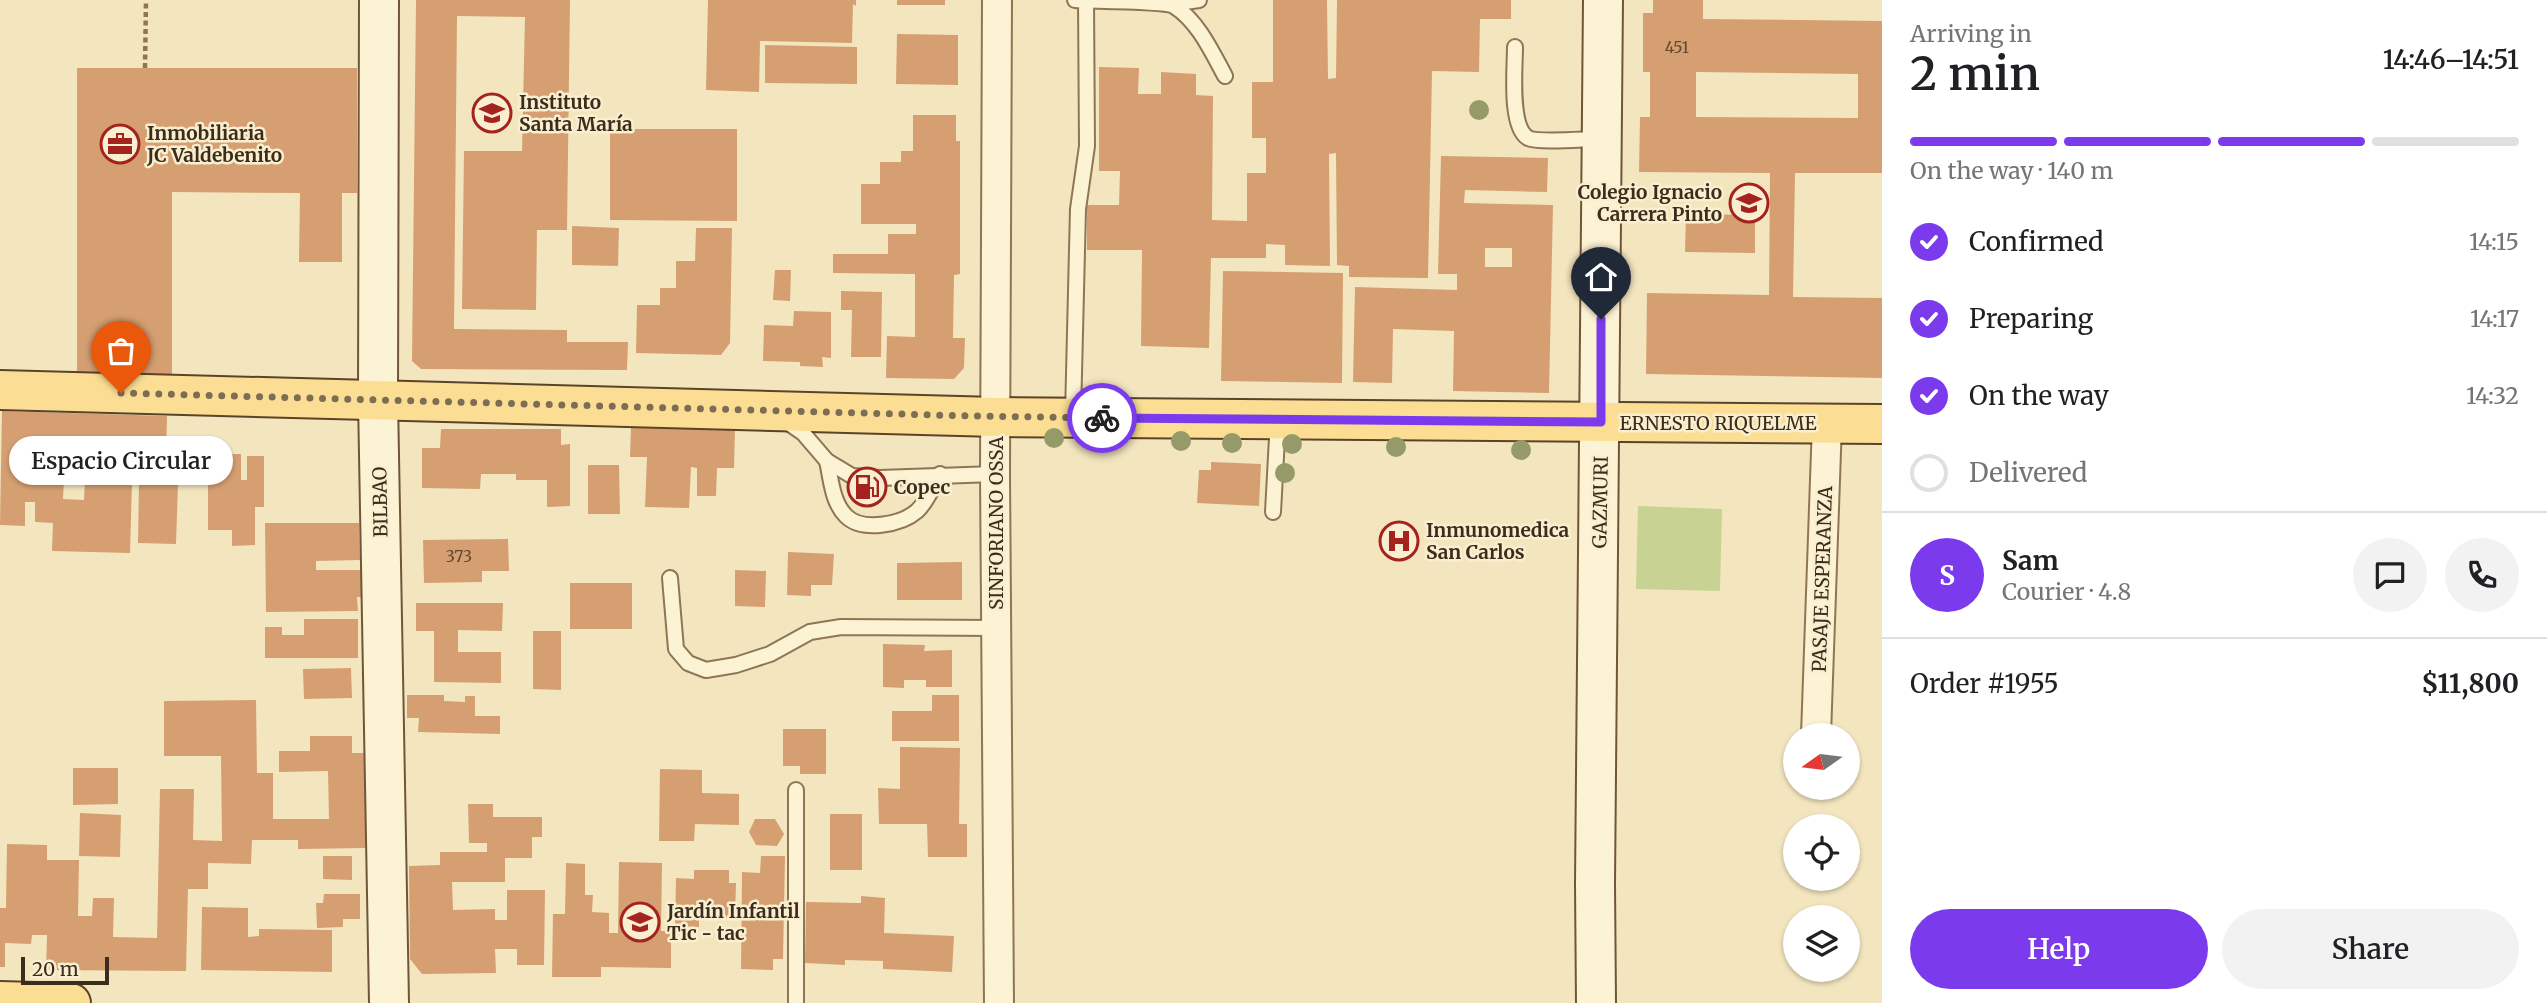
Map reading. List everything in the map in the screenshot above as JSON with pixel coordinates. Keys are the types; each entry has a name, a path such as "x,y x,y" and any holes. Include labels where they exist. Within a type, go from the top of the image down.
{"main road":[{"name":"ERNESTO RIQUELME","path":"0,390 997,417 1882,424"},
{"path":"0,1001 71,1003"}],"street":[{"name":"BILBAO","path":"379,0 378,400 388,1003"},
{"name":"SINFORIANO OSSA","path":"997,0 995,474 999,1003"},
{"name":"GAZMURI","path":"1596,1003 1603,0"},
{"name":"PASAJE ESPERANZA","path":"1816,723 1827,424"}],"lane":[{"path":"1075,0 1171,4 1199,0"},
{"path":"1073,418 1078,209 1087,146 1086,1"},
{"path":"1171,4 1189,19 1207,43 1225,76"},
{"path":"1515,47 1515,116 1519,128 1527,137 1540,140 1601,139"},
{"path":"771,411 803,433 827,461 852,476 880,478 995,474"},
{"path":"1273,512 1278,419"},
{"path":"827,461 835,500 847,517 863,526 898,522 917,511 940,474"},
{"path":"670,578 676,649 688,663 706,670 748,662 770,654 810,632 841,627 996,628"},
{"path":"796,790 796,1003"}],"path":[{"path":"145,0 145,68"}],"green space":[{"path":"1638,506 1722,509 1720,591 1636,589"}],"building":[{"name":"Instituto Santa María","path":"416,0 570,0 567,230 537,230 536,310 462,309 464,151 522,151 525,17 457,16 454,329 567,330 567,342 628,342 627,370 421,369 412,361"},
{"path":"708,0 856,0 856,6 853,4 852,43 760,41 759,92 706,90"},
{"path":"897,0 945,0 945,5 897,5"},
{"path":"1273,0 1327,0 1328,79 1336,78 1337,0 1511,0 1511,19 1480,19 1479,72 1432,71 1428,278 1349,277 1349,266 1337,265 1336,153 1329,154 1330,266 1285,265 1285,245 1266,244 1266,258 1211,258 1209,348 1141,346 1142,250 1087,250 1087,205 1119,205 1120,171 1099,171 1099,67 1139,68 1138,94 1161,94 1161,72 1196,74 1196,95 1213,96 1212,220 1247,221 1247,173 1266,173 1266,138 1252,138 1252,82 1273,82"},
{"path":"1653,0 1703,0 1703,19 1882,21 1882,173 1795,173 1793,297 1882,298 1882,378 1646,374 1647,293 1769,295 1770,173 1639,172 1640,117 1650,117 1650,72 1643,72 1643,13 1653,13","holes":["1696,72 1858,74 1858,118 1696,117"]},
{"path":"897,34 958,35 958,85 896,84"},
{"path":"765,45 857,47 857,84 765,83"},
{"path":"77,68 357,68 357,193 342,193 342,262 299,262 300,193 172,192 172,374 77,374"},
{"path":"913,115 956,115 956,141 960,141 960,274 954,275 953,338 965,338 964,368 954,379 886,378 887,336 915,337 915,274 833,273 833,254 888,254 888,234 916,234 916,224 861,224 861,184 880,184 880,162 901,162 901,151 913,151"},
{"path":"610,129 737,129 737,221 610,220"},
{"path":"1441,156 1548,158 1547,192 1465,190 1464,203 1553,205 1549,393 1453,391 1454,331 1393,329 1392,383 1353,382 1355,287 1457,290 1457,274 1438,274","holes":["1485,248 1512,248 1512,267 1485,267"]},
{"path":"1686,214 1755,215 1755,253 1685,252"},
{"path":"572,226 619,228 618,266 572,265"},
{"path":"696,228 732,228 730,343 721,355 636,353 637,305 660,305 660,288 676,288 676,261 695,261"},
{"path":"775,270 791,270 790,301 773,300"},
{"path":"1223,271 1343,273 1342,383 1221,381"},
{"path":"841,291 882,292 881,357 851,357 852,310 841,310"},
{"path":"794,311 831,312 831,358 822,357 823,367 800,366 800,362 763,361 764,325 793,326"},
{"path":"2,411 167,416 166,454 179,454 176,544 138,543 139,482 132,482 130,553 52,551 53,523 35,522 35,502 25,502 25,526 0,525","holes":["73,452 86,453 84,500 63,499 64,481 36,480 36,467 16,466 16,459 61,461 61,468 73,468"]},
{"path":"631,427 735,429 734,468 717,468 716,496 697,496 697,468 691,467 689,508 645,507 647,457 630,457"},
{"path":"441,429 561,429 561,445 570,444 570,506 547,507 547,480 516,480 516,474 481,474 480,489 422,488 422,448 440,448"},
{"path":"217,454 241,454 241,480 247,480 247,456 264,456 264,507 255,507 255,545 232,546 232,530 208,530 208,482 217,482"},
{"path":"1211,462 1261,464 1259,506 1197,503 1199,470 1211,470"},
{"path":"588,465 619,465 620,514 588,514"},
{"path":"265,523 359,523 360,560 316,561 316,570 365,570 366,597 357,597 358,611 266,612"},
{"path":"508,539 509,571 482,571 482,582 424,583 423,540"},
{"path":"788,552 834,554 832,585 811,585 811,596 787,595"},
{"path":"962,562 962,600 897,600 897,563"},
{"path":"735,570 766,571 765,607 735,606"},
{"path":"570,583 632,583 632,629 570,629"},
{"path":"416,603 503,603 502,631 458,630 458,652 501,652 501,683 434,682 434,631 416,631"},
{"path":"304,619 358,619 358,658 265,658 265,627 282,627 282,635 304,635"},
{"path":"533,631 561,631 561,690 533,689"},
{"path":"883,644 925,645 924,651 952,650 952,687 926,687 926,680 904,680 904,688 883,687"},
{"path":"351,668 352,698 304,699 303,669"},
{"path":"407,695 444,695 444,701 465,702 465,696 475,696 475,716 500,716 500,734 418,732 419,718 407,718"},
{"path":"932,695 959,695 959,741 892,741 892,711 932,711"},
{"path":"256,700 257,773 273,773 273,819 329,819 328,771 279,772 279,751 310,751 310,736 352,736 352,753 364,753 366,848 298,849 298,840 252,840 251,864 208,863 208,889 188,889 186,971 46,970 47,935 32,935 31,944 5,943 5,967 0,967 0,908 6,908 7,844 47,845 47,860 79,860 78,916 92,916 93,898 114,898 113,937 157,938 160,789 194,789 193,840 222,841 221,756 164,756 164,701"},
{"path":"783,729 826,729 826,774 800,774 800,766 783,766"},
{"path":"900,747 960,748 959,824 967,824 967,857 928,857 927,824 879,824 878,788 900,789"},
{"path":"73,768 118,768 118,804 73,805"},
{"path":"660,769 702,770 702,793 739,794 739,825 695,824 694,841 659,841"},
{"path":"468,804 493,804 493,817 542,817 542,837 532,837 532,858 505,858 505,882 452,882 453,910 495,909 495,920 507,920 507,890 545,890 544,965 517,965 517,949 495,949 496,973 422,974 410,959 409,866 440,865 440,852 487,852 487,843 469,843"},
{"path":"80,813 121,815 120,857 79,856"},
{"path":"830,814 862,814 862,870 830,870"},
{"path":"755,819 775,819 784,834 777,846 756,845 749,832"},
{"path":"323,856 352,856 352,880 323,879"},
{"path":"761,856 785,856 783,959 773,959 773,970 741,969 742,872 760,873"},
{"path":"619,862 662,863 661,931 671,931 671,968 601,967 601,977 552,977 553,914 565,914 566,863 585,864 585,895 593,895 592,912 609,913 609,933 618,933"},
{"path":"694,870 729,870 729,883 736,883 735,918 699,918 699,927 675,926 676,878 694,879"},
{"path":"324,894 360,894 360,919 343,919 343,927 317,928 316,903 323,903"},
{"path":"861,896 885,898 884,933 954,936 952,972 883,969 883,961 845,960 845,965 805,963 806,902 861,903"},
{"path":"202,907 248,908 248,937 259,936 259,929 332,930 332,972 201,970"}],"way so far":[{"path":"121,393 1102,418"}],"place":[{"name":"Instituto Santa María","path":"492,113"},
{"name":"Inmobiliaria JC Valdebenito","path":"120,144"},
{"name":"Colegio Ignacio Carrera Pinto","path":"1749,203"},
{"name":"Espacio Circular","path":"121,393"},
{"name":"Copec","path":"867,487"},
{"name":"Inmunomedica San Carlos","path":"1399,541"},
{"name":"Jardín Infantil Tic - tac","path":"640,922"}],"route":[{"path":"1102,418 1601,422 1601,319"}]}
